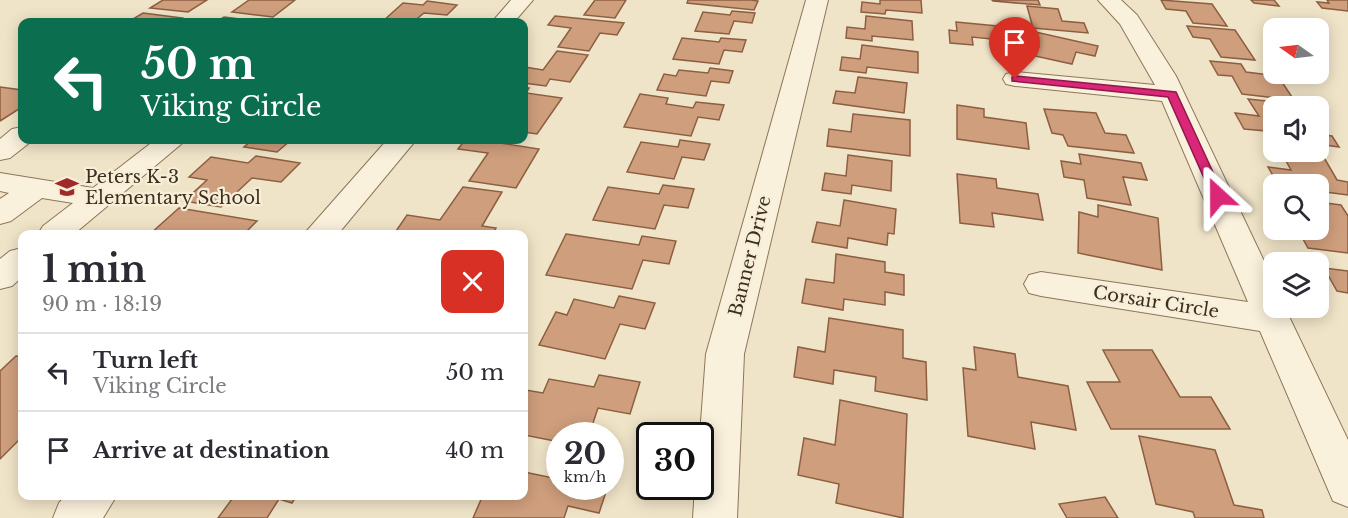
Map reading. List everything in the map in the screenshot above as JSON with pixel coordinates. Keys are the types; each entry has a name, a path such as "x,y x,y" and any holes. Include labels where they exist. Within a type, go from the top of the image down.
{"street":[{"path":"506,18 522,0"},
{"name":"Banner Drive","path":"715,518 725,354 817,0"},
{"path":"1109,0 1129,20 1148,46 1172,94 1348,487"},
{"path":"1015,79 1172,94"},
{"path":"0,152 18,138"},
{"path":"59,230 167,144"},
{"path":"323,230 399,144"},
{"path":"0,182 98,198"},
{"path":"0,214 36,188"},
{"path":"0,278 18,262"},
{"name":"Corsair Circle","path":"1041,284 1272,319"},
{"path":"75,518 91,500"}],"building":[{"path":"163,0 207,0 188,12 150,8"},
{"path":"249,0 295,0 273,17 232,12"},
{"path":"595,0 626,0 615,18 584,15"},
{"path":"688,0 758,1 754,10 687,3"},
{"path":"880,0 921,0 922,13 886,10 885,14 861,12 862,2 880,4"},
{"path":"1038,0 1040,5 993,1"},
{"path":"1161,0 1212,4 1227,26 1193,23 1186,11 1166,9"},
{"path":"1251,0 1274,0 1279,6 1254,3"},
{"path":"1327,0 1348,0 1348,11 1322,8 1317,2 1329,3"},
{"path":"427,1 457,5 447,15 424,13 418,18 386,18 403,3 423,5"},
{"path":"1027,6 1058,9 1062,21 1084,23 1088,33 1033,28"},
{"path":"732,11 755,13 752,23 734,21 729,34 695,31 703,12 730,15"},
{"path":"143,13 182,18 135,18"},
{"path":"555,16 624,23 617,35 600,33 589,51 558,47 571,28 548,25"},
{"path":"866,16 912,21 913,40 872,36 872,41 846,38 847,27 865,29"},
{"path":"956,22 1008,27 1011,41 972,37 973,45 950,43 949,30 957,31"},
{"path":"1187,26 1235,30 1255,60 1221,57 1210,39 1193,37"},
{"path":"1031,31 1098,46 1095,56 1076,52 1072,64 1035,56 1039,46 1026,43"},
{"path":"682,38 719,42 721,38 746,40 742,52 724,50 719,64 673,59"},
{"path":"862,45 918,52 918,73 867,67 866,73 840,70 842,57 860,59"},
{"path":"557,51 588,55 570,82 550,79 546,86 528,84 528,68 543,70"},
{"path":"1210,61 1241,64 1246,72 1263,74 1263,84 1283,84 1291,96 1242,94 1232,76 1218,75"},
{"path":"710,68 733,71 729,83 711,81 706,96 657,90 664,74 676,76 679,70 708,73"},
{"path":"858,77 907,83 904,113 833,103 836,91 855,93"},
{"path":"0,87 18,89 18,110 0,121"},
{"path":"528,93 562,98 537,134 528,133"},
{"path":"640,94 668,98 666,104 693,108 696,102 724,105 719,120 698,117 691,136 624,127"},
{"path":"1248,99 1263,101 1263,131 1244,129 1235,113 1259,116"},
{"path":"957,105 984,109 984,117 1026,123 1029,149 957,139"},
{"path":"1044,109 1096,113 1105,133 1126,135 1134,153 1068,146 1063,135 1052,133"},
{"path":"853,114 910,120 910,156 827,146 829,129 851,132"},
{"path":"1329,136 1332,136 1339,147 1329,146"},
{"path":"680,140 710,144 704,160 682,157 674,179 627,172 641,142 678,147"},
{"path":"247,144 286,144 277,152 244,147"},
{"path":"462,144 506,144 539,149 516,188 469,181 488,153 458,149"},
{"path":"1079,154 1141,163 1147,180 1123,177 1131,205 1087,198 1084,180 1064,177 1061,161 1081,164"},
{"path":"848,155 892,161 891,191 852,185 851,194 822,190 825,173 846,176"},
{"path":"256,156 300,163 281,182 252,178 221,207 184,201 207,180 189,177 211,157 248,163"},
{"path":"1287,162 1327,162 1337,180 1348,182 1348,195 1329,192 1329,174 1272,174 1268,167 1291,170"},
{"path":"957,174 996,179 997,188 1038,194 1043,220 992,213 994,227 960,223"},
{"path":"663,185 694,189 688,208 664,205 655,229 593,220 608,187 659,194"},
{"path":"463,187 502,192 482,226 496,228 495,230 397,230 407,215 440,220"},
{"path":"844,200 896,209 894,234 888,233 887,245 848,238 847,248 812,242 817,222 840,226"},
{"path":"1329,203 1341,205 1348,216 1348,253 1308,248 1304,240 1329,240"},
{"path":"1098,205 1158,218 1162,270 1078,253 1079,212 1098,217"},
{"path":"179,208 257,221 248,230 154,230"},
{"path":"566,234 639,245 642,236 676,241 669,264 643,260 632,289 546,275"},
{"path":"836,254 885,262 885,272 904,275 904,295 885,292 885,305 844,299 843,310 802,303 806,279 834,283"},
{"path":"1329,269 1348,271 1348,293 1337,291 1329,277"},
{"path":"619,296 655,303 645,329 620,324 605,359 539,345 556,312 567,315 574,299 614,308"},
{"path":"829,318 903,330 903,358 926,362 927,400 875,391 876,377 834,370 833,384 794,377 798,347 825,352"},
{"path":"974,347 1015,354 1018,377 1068,386 1076,430 1031,422 1035,449 968,436 963,368 976,370"},
{"path":"1103,350 1152,350 1180,397 1211,397 1230,429 1111,429 1087,382 1120,382"},
{"path":"18,356 18,441 0,459 0,371"},
{"path":"599,375 640,382 630,414 598,408 593,422 546,422 546,439 528,436 528,390 543,393 549,379 594,387"},
{"path":"840,400 907,414 903,518 836,503 839,484 798,475 804,438 835,445"},
{"path":"1139,436 1215,450 1234,505 1262,510 1264,518 1195,518 1193,512 1156,504"},
{"path":"528,473 546,477 546,500 603,500 599,513 568,506 564,518 473,518 481,500 528,500"},
{"path":"1105,497 1118,518 1067,518 1059,504"},
{"path":"231,500 278,500 267,518 218,518"}],"place":[{"name":"Peters K-3 Elementary School","path":"67,187"}],"route":[{"path":"1015,79 1172,94 1218,196"}]}
